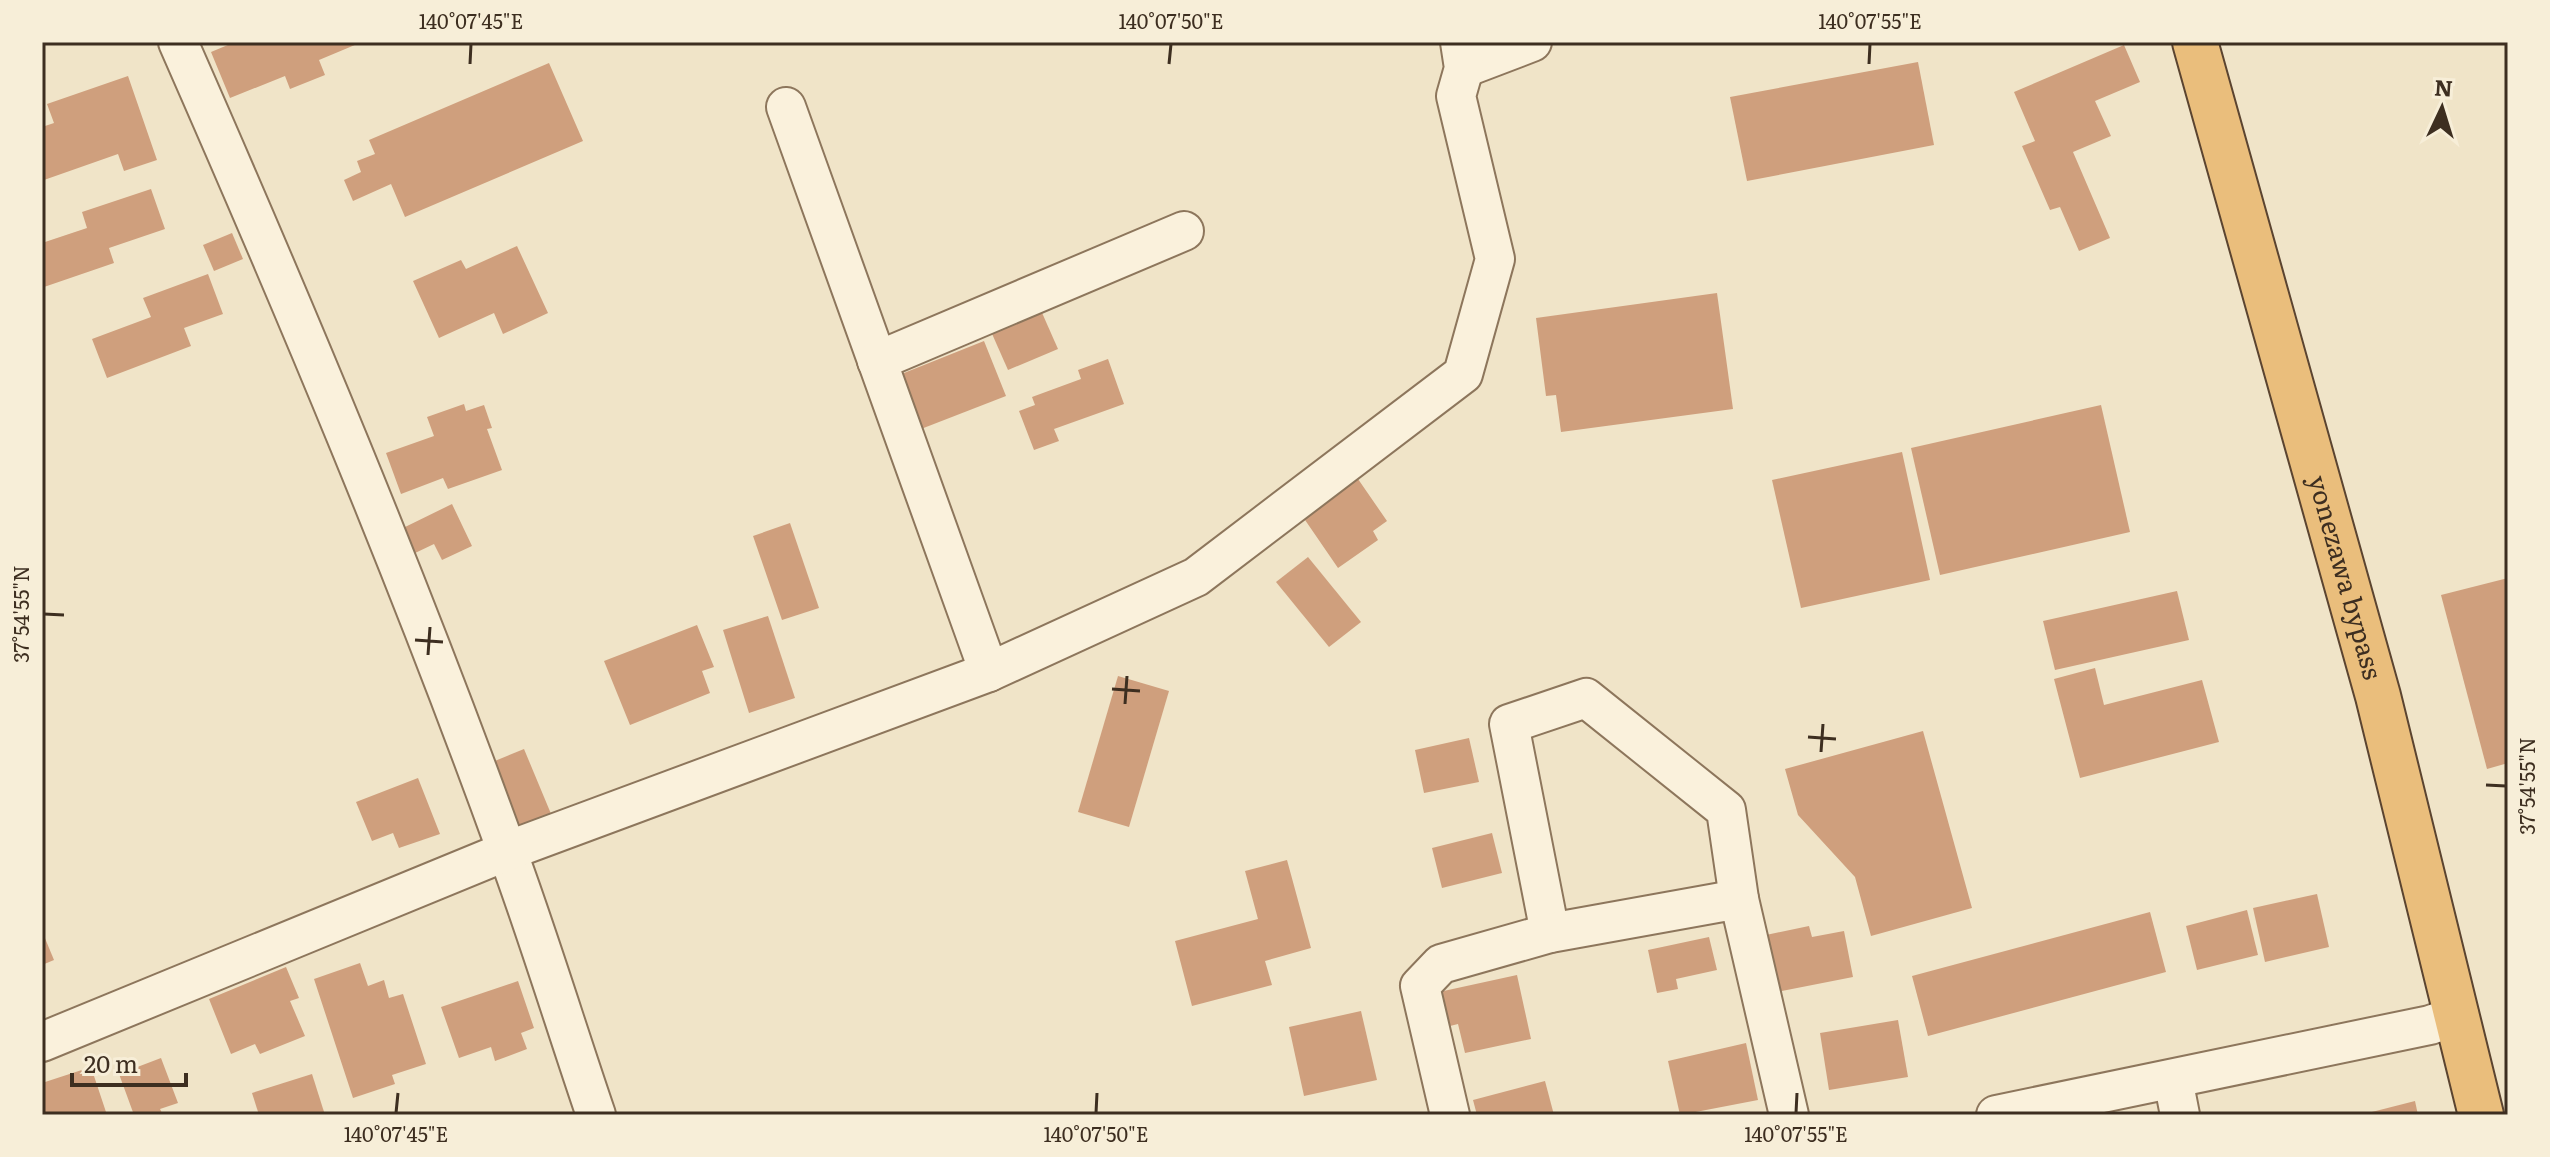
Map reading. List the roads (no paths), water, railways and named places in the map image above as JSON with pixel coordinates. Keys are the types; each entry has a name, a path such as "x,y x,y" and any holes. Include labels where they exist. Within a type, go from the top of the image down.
{"highway":[{"name":"yonezawa bypass","path":"2195,42 2378,696 2459,1015 2481,1115"}],"street":[{"path":"178,42 296,311 507,851 596,1115"},
{"path":"42,1042 507,851 989,672 1196,577 1463,374 1495,259 1456,96 1462,55 1532,42"},
{"path":"786,107 989,672"},
{"path":"877,361 1184,231"},
{"path":"1550,933 1509,724 1586,698 1726,810 1739,899 1789,1115"},
{"path":"1450,1115 1420,986 1441,964 1550,933 1739,899"},
{"path":"1996,1115 2176,1097 2459,1015"}]}
